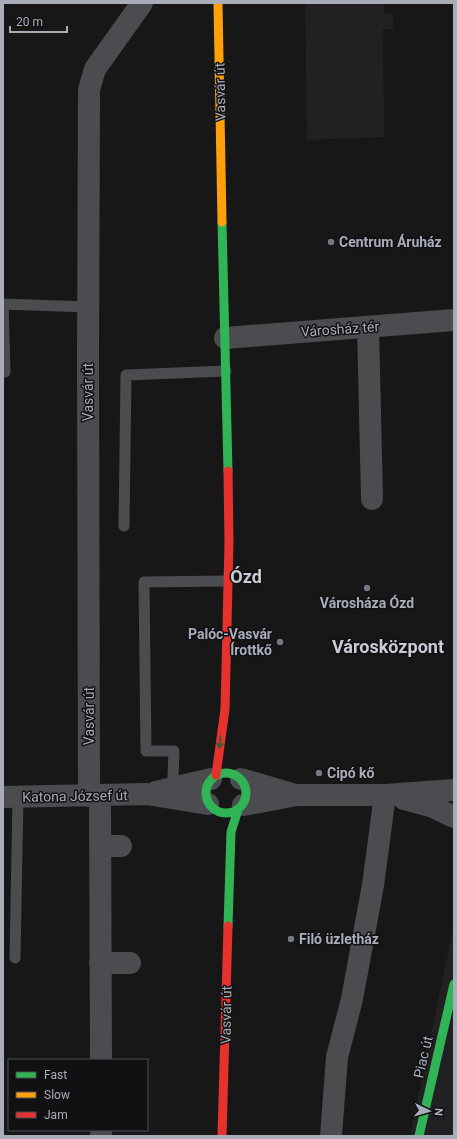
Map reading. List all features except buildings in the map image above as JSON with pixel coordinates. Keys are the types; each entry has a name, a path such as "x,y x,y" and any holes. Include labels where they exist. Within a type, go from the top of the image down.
{"street":[{"name":"Vasvár út","path":"101,1059 100,846 95,796 88,306 89,90 95,69 142,3"},
{"name":"Vasvár út","path":"214,777 225,709 229,542 218,3"},
{"name":"Városház tér","path":"225,338 454,320"},
{"path":"368,327 372,499"},
{"name":"Vasvár út","path":"225,709 231,737"},
{"path":"147,794 214,777 223,773 237,774 291,794"},
{"path":"147,794 225,814 232,813 240,807 246,798 246,792 237,774"},
{"path":"212,811 205,791 207,784 214,777"},
{"path":"240,807 291,794 385,795 454,790"},
{"name":"Katona József út","path":"10,797 147,794"},
{"path":"385,795 433,807 454,817"},
{"path":"331,1136 337,1057 352,1000 373,885 385,795"},
{"name":"Vasvár út","path":"222,1136 231,832 240,807"},
{"name":"Vasvár út","path":"221,832 229,870"},
{"path":"100,846 122,846"},
{"path":"100,963 130,963"},
{"name":"Piac út","path":"419,1136 454,984"}],"lane":[{"path":"5,372 3,304 88,306"},
{"path":"124,526 126,375 226,371"},
{"path":"173,779 174,751 146,751 144,582 228,581"},
{"path":"10,797 15,958"}],"shaded area":[{"path":"305,3 384,3 384,14 393,14 393,29 383,29 384,137 307,140"},
{"path":"454,924 454,1136 410,1136"}],"traffic: fast":[{"path":"222,222 228,471"},
{"path":"230,773 237,776 243,782 246,793 245,801 237,810 230,813 222,813 215,810 207,801 206,789 209,782 218,774 230,773"},
{"path":"228,926 231,832 238,810"},
{"path":"419,1136 454,984"}],"traffic: slow":[{"path":"218,3 222,222"}],"traffic: jam":[{"path":"216,775 225,709 229,542 228,471"},
{"path":"222,1136 228,926"}],"place":[{"name":"Centrum Áruház","path":"331,242"},
{"name":"Városháza Ózd","path":"367,588"},
{"name":"Palóc-Vasvár Írottkő","path":"280,642"},
{"name":"Cipó kő","path":"319,773"},
{"name":"Filó üzletház","path":"291,939"}],"district":[{"name":"Ózd","path":"246,576"},
{"name":"Városközpont","path":"388,646"}]}
